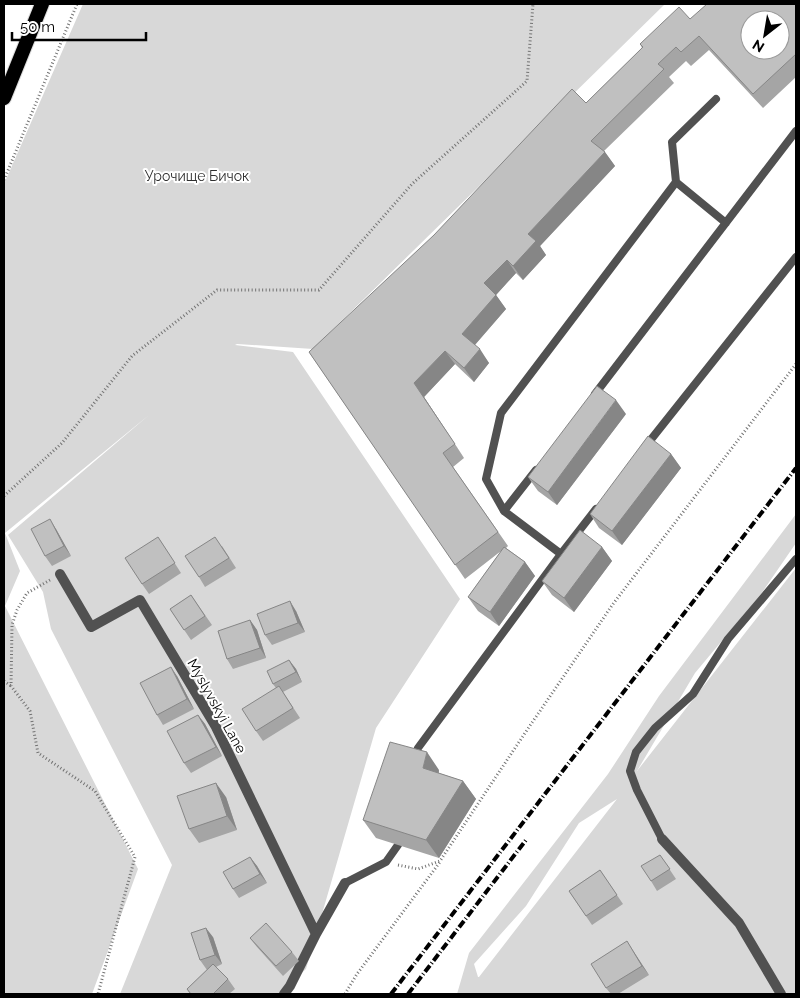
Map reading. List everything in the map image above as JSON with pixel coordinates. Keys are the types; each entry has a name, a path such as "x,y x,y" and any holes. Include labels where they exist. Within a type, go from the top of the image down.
{"highway":[{"path":"4,98 42,4"}],"street":[{"name":"Myslyvskyi Lane","path":"60,574 91,627 140,600 216,727 316,934"},
{"path":"662,839 739,924 781,994"},
{"path":"284,994 345,883"}],"lane":[{"path":"561,554 504,511 486,479 501,413 676,182 672,142 716,99"},
{"path":"588,402 796,131"},
{"path":"676,182 726,224"},
{"path":"641,452 796,257"},
{"path":"504,511 540,465"},
{"path":"418,748 561,554 604,499"},
{"path":"662,839 637,790 630,771 636,752 656,728 693,694 728,639 796,559"},
{"path":"345,883 386,862 398,845"}],"path":[{"path":"4,180 77,4"},
{"path":"4,496 62,443 132,356 217,290 319,290 412,184 526,81 533,4"},
{"path":"345,994 357,974 440,861 613,604 796,364"},
{"path":"11,686 12,625 17,610 27,593 60,574"},
{"path":"4,681 11,686 30,711 38,752 95,791 135,857 98,994"},
{"path":"405,867 418,869 440,861"}],"green space":[{"name":"Урочище Бичок","path":"83,4 665,4 313,349 235,345 293,352 460,599 376,728 306,969 279,994 120,994 172,865 51,629 43,592 8,535 149,415 5,533 20,571 5,606 138,869 92,994 4,994 4,184"},
{"path":"796,514 796,543 761,594 695,673 637,771 796,568 796,994 457,994 469,953 608,774 659,696","holes":["617,799 479,977 474,964 526,906 579,823"]}],"building":[{"path":"707,4 796,4 796,54 790,60 790,10 740,10 740,60 790,60 753,94 699,36 681,52 676,47 658,64 664,69 591,141 605,152 528,234 536,241 513,266 507,260 484,283 496,295 462,334 480,349 464,368 445,351 414,383 455,444 443,453 498,532 455,565 309,352 434,235 572,89 586,103 643,47 640,44 679,7 690,19"},
{"path":"597,386 616,400 548,492 528,477"},
{"path":"648,436 671,454 612,531 590,514"},
{"path":"50,519 64,546 45,556 31,529"},
{"path":"580,530 602,547 564,598 542,581"},
{"path":"158,537 175,563 142,584 125,558"},
{"path":"215,537 229,558 199,577 185,556"},
{"path":"504,547 525,562 490,612 468,597"},
{"path":"191,595 205,616 184,630 170,609"},
{"path":"290,601 298,623 265,635 257,614"},
{"path":"250,620 260,648 227,659 218,631"},
{"path":"289,660 296,672 273,684 267,671"},
{"path":"171,667 187,699 157,715 140,683"},
{"path":"279,686 293,708 256,731 242,709"},
{"path":"198,715 216,747 184,763 167,731"},
{"path":"390,742 427,752 423,768 463,781 426,840 363,820"},
{"path":"216,783 227,816 189,829 177,796"},
{"path":"660,855 670,869 651,881 641,866"},
{"path":"250,857 260,874 233,889 223,872"},
{"path":"600,870 617,895 586,916 569,891"},
{"path":"266,923 292,952 276,966 250,938"},
{"path":"206,928 215,955 200,960 191,933"},
{"path":"627,941 642,966 606,988 591,964"},
{"path":"213,964 228,979 213,994 191,994 187,989"}],"railway":[{"path":"391,994 796,468"},
{"path":"408,994 526,840"}]}
